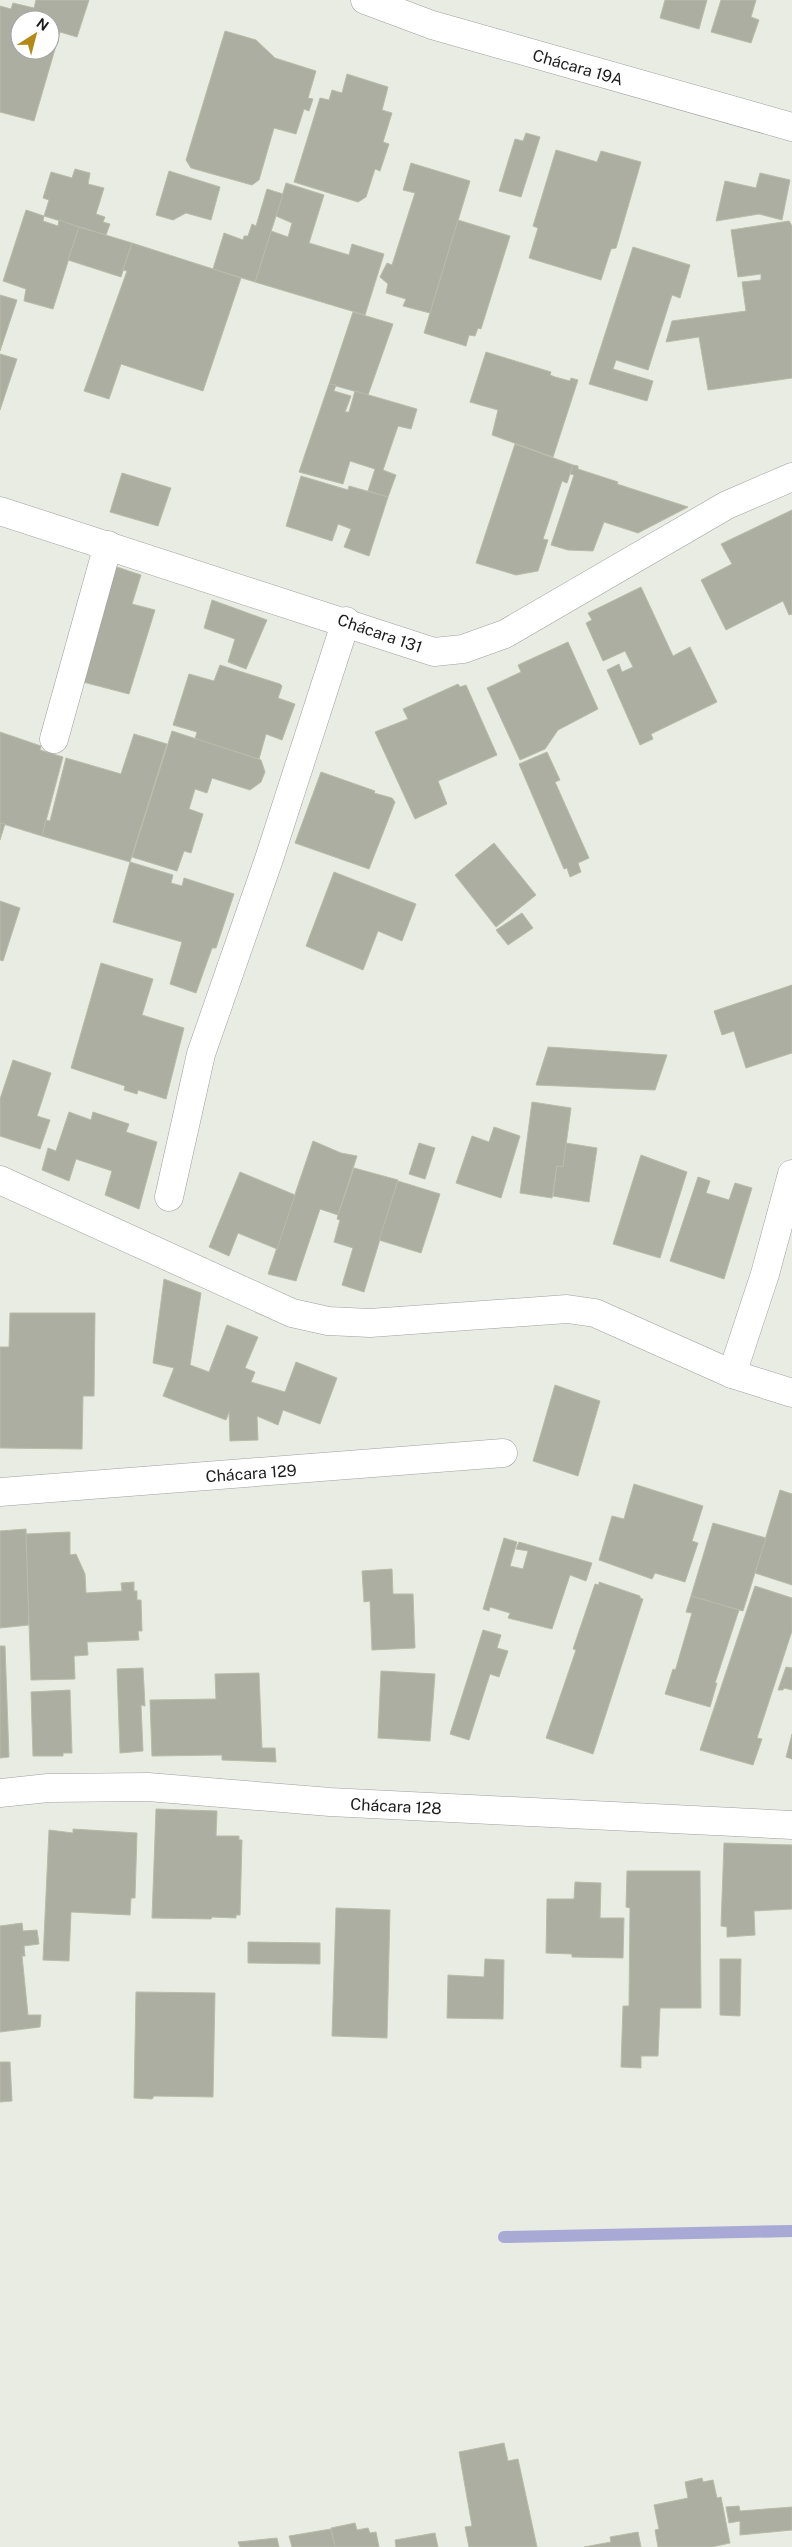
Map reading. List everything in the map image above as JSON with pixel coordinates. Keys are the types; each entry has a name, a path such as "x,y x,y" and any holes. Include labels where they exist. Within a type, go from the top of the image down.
{"street":[{"name":"Chácara 19A","path":"365,0 432,25 792,127"},
{"name":"Chácara 131","path":"0,511 346,621 434,652 463,648 505,634 727,505 792,477"},
{"path":"54,739 108,545"},
{"path":"169,1197 201,1054 269,859 346,621"},
{"path":"732,1374 765,1274 792,1174"},
{"path":"0,1180 292,1313 328,1321 370,1323 567,1309 595,1313 622,1323 732,1374 792,1393"},
{"name":"Chácara 129","path":"0,1492 503,1453"},
{"name":"Chácara 128","path":"0,1793 48,1788 148,1787 340,1803 792,1825"}],"building":[{"path":"36,0 89,0 77,37 60,32 60,10 10,10 10,60 52,60 34,121 0,112 0,6 11,9 13,3 34,8"},
{"path":"665,0 707,0 699,29 660,18"},
{"path":"721,0 756,0 751,17 759,20 751,43 711,32"},
{"path":"225,31 256,40 275,58 316,71 308,98 313,99 309,111 304,109 296,134 274,128 259,180 252,185 191,168 186,160"},
{"path":"347,74 388,87 382,110 392,113 383,142 389,144 380,171 375,169 366,197 358,202 294,182 320,98 329,100 332,90 342,93"},
{"path":"526,133 540,137 521,197 499,191 515,139 523,141"},
{"path":"556,150 597,162 601,151 641,162 616,248 611,249 601,280 529,258 538,228 533,226"},
{"path":"411,163 470,181 430,313 403,306 406,299 386,293 388,284 380,277 387,263 392,265 415,193 403,190"},
{"path":"75,169 90,173 88,184 104,188 96,214 105,217 103,222 110,224 106,235 44,216 49,200 43,198 51,172 72,178"},
{"path":"169,171 220,187 211,220 186,213 173,220 156,215"},
{"path":"760,173 790,180 782,220 759,214 716,221 725,181 756,188"},
{"path":"286,183 324,195 309,243 349,255 352,244 384,254 365,315 255,282 271,231 288,237 292,223 276,216"},
{"path":"267,189 283,194 255,282 213,269 224,233 243,240 244,236 248,236 252,224 256,226"},
{"path":"26,210 44,216 43,221 58,226 59,220 79,227 53,309 24,301 26,289 3,281"},
{"path":"458,220 510,236 481,329 478,328 475,336 469,335 466,346 424,333"},
{"path":"789,221 792,226 792,378 708,390 699,337 666,342 672,321 746,311 742,282 761,280 761,274 738,277 731,230"},
{"path":"79,227 132,243 121,277 68,260"},
{"path":"132,243 241,278 203,391 121,364 109,399 84,391 127,271 123,270"},
{"path":"633,247 690,265 680,298 672,295 648,370 616,360 613,369 653,381 647,401 589,384"},
{"path":"0,295 17,300 0,351"},
{"path":"353,312 393,324 368,395 329,384"},
{"path":"486,352 551,372 550,375 555,377 570,381 571,378 578,380 553,457 492,435 498,410 470,402"},
{"path":"0,354 17,359 0,410"},
{"path":"329,384 336,385 334,391 351,396 345,412 349,412 355,391 417,409 411,429 398,426 383,470 396,475 388,497 368,491 375,469 350,461 343,484 299,472"},
{"path":"515,444 573,465 567,483 562,481 543,539 548,540 538,571 516,575 476,563"},
{"path":"573,465 578,466 578,469 618,482 617,484 688,507 638,533 604,522 593,551 568,550 551,545 574,475 570,474"},
{"path":"122,473 171,488 158,526 110,512"},
{"path":"301,476 348,490 349,486 388,497 369,556 344,547 351,529 338,524 332,541 286,526"},
{"path":"792,510 792,614 789,615 783,601 726,630 701,580 732,564 721,544"},
{"path":"114,566 141,575 132,604 155,610 129,694 83,682"},
{"path":"641,587 673,656 690,647 717,702 651,734 653,739 640,745 607,670 619,664 622,672 633,667 625,651 603,661 586,623 592,620 588,613"},
{"path":"212,600 267,620 246,669 228,662 235,639 204,628"},
{"path":"568,642 598,709 558,730 545,749 520,760 487,688 521,672 518,665"},
{"path":"220,665 280,684 282,686 278,698 295,704 282,740 266,734 259,759 195,739 197,732 173,725 189,674 214,681"},
{"path":"458,684 460,687 466,685 497,755 438,781 447,804 415,819 375,732 408,719 403,709"},
{"path":"172,731 261,760 265,772 261,782 250,790 212,778 207,793 195,789 189,809 203,814 191,853 184,851 177,871 132,857"},
{"path":"0,732 41,746 40,750 63,757 42,836 0,823"},
{"path":"134,734 167,744 130,862 42,836 46,820 50,821 66,758 121,774"},
{"path":"547,752 560,780 555,782 589,858 578,863 581,872 570,877 567,868 564,869 519,764"},
{"path":"321,772 375,791 374,793 392,798 395,802 369,869 295,843"},
{"path":"0,823 5,824 0,840"},
{"path":"494,843 536,895 496,927 455,875"},
{"path":"130,862 173,875 171,883 182,886 184,878 234,894 216,948 212,948 196,993 170,984 182,942 113,922"},
{"path":"334,872 416,904 402,941 378,931 363,970 306,946"},
{"path":"0,901 20,908 3,961 0,960"},
{"path":"522,913 533,928 508,945 496,930"},
{"path":"101,963 153,979 142,1015 184,1028 166,1099 138,1090 137,1094 124,1090 125,1086 71,1068"},
{"path":"792,985 792,1053 746,1068 734,1031 722,1035 714,1011"},
{"path":"548,1047 667,1055 655,1090 536,1085"},
{"path":"13,1060 51,1073 37,1116 50,1120 40,1149 0,1136 0,1099"},
{"path":"532,1102 571,1108 563,1167 557,1166 552,1198 520,1193"},
{"path":"69,1112 91,1120 93,1112 129,1124 126,1132 157,1142 139,1209 105,1195 112,1171 76,1159 69,1181 42,1170 48,1148 56,1151"},
{"path":"494,1127 520,1136 501,1198 456,1183 472,1136 489,1142"},
{"path":"313,1141 341,1153 357,1156 338,1215 320,1209 296,1281 268,1274"},
{"path":"419,1143 435,1148 425,1179 409,1174"},
{"path":"566,1143 597,1148 589,1202 553,1196 557,1166 563,1167"},
{"path":"641,1155 687,1172 660,1258 613,1244"},
{"path":"354,1168 398,1180 364,1292 342,1285 353,1248 334,1242 340,1220 337,1219 338,1215"},
{"path":"240,1172 295,1195 277,1249 238,1233 229,1256 209,1247"},
{"path":"698,1177 710,1181 706,1193 729,1200 735,1183 752,1188 724,1279 670,1261"},
{"path":"398,1181 440,1194 421,1253 379,1240"},
{"path":"164,1279 201,1293 190,1365 209,1372 227,1325 258,1337 245,1368 255,1372 251,1382 285,1392 296,1362 337,1378 320,1424 283,1410 278,1425 257,1416 258,1440 230,1441 229,1412 226,1420 163,1396 174,1368 153,1363"},
{"path":"10,1313 95,1313 94,1396 83,1396 82,1449 0,1448 0,1347 9,1347"},
{"path":"555,1385 600,1401 578,1476 533,1461"},
{"path":"634,1484 703,1506 692,1541 698,1543 685,1582 655,1573 652,1579 599,1560 612,1516 624,1519"},
{"path":"780,1490 792,1494 792,1585 755,1573"},
{"path":"713,1523 766,1538 743,1611 691,1596"},
{"path":"26,1529 29,1625 0,1628 0,1531"},
{"path":"70,1532 70,1555 76,1554 85,1574 86,1593 122,1591 121,1583 134,1582 137,1600 141,1600 142,1631 138,1631 139,1640 87,1642 88,1655 74,1656 75,1679 31,1680 26,1534"},
{"path":"504,1538 517,1542 510,1566 523,1569 528,1551 516,1549 519,1542 592,1563 586,1581 570,1575 552,1629 508,1618 510,1613 490,1607 489,1611 483,1609"},
{"path":"392,1569 393,1594 413,1594 415,1648 372,1650 370,1601 364,1602 362,1571"},
{"path":"599,1582 640,1596 643,1599 593,1754 546,1738 576,1650 573,1649 595,1584 599,1585"},
{"path":"755,1586 792,1598 792,1631 757,1738 762,1739 753,1765 700,1750"},
{"path":"691,1596 739,1610 715,1683 717,1683 710,1707 665,1694 673,1669 675,1670 676,1668 692,1613 686,1612"},
{"path":"483,1630 501,1635 497,1648 508,1651 499,1677 490,1674 469,1740 450,1734"},
{"path":"0,1646 5,1646 9,1757 0,1758"},
{"path":"786,1667 792,1668 792,1690 784,1688 783,1690 778,1690"},
{"path":"143,1668 145,1706 141,1705 143,1751 120,1753 117,1669"},
{"path":"381,1671 435,1674 430,1741 378,1738"},
{"path":"259,1673 262,1748 275,1748 276,1762 222,1760 222,1755 152,1756 150,1700 216,1699 215,1674"},
{"path":"70,1690 72,1753 63,1753 63,1756 33,1756 31,1692"},
{"path":"792,1734 792,1759 786,1757"},
{"path":"156,1809 217,1811 216,1836 239,1836 239,1840 242,1840 240,1915 236,1915 236,1918 212,1917 211,1919 152,1918"},
{"path":"73,1829 137,1833 135,1898 131,1898 130,1915 71,1912 69,1961 43,1960 49,1830 73,1833"},
{"path":"724,1843 792,1845 792,1909 754,1911 755,1935 727,1937 727,1927 721,1926"},
{"path":"627,1871 700,1871 701,2008 660,2008 658,2056 641,2056 641,2068 621,2067 623,2006 629,2006 630,1908 626,1907"},
{"path":"575,1882 601,1883 600,1918 624,1918 623,1958 572,1957 572,1954 546,1953 547,1899 574,1899"},
{"path":"336,1908 390,1910 387,2038 332,2036"},
{"path":"22,1923 23,1931 37,1930 39,1944 24,1946 25,1956 22,1956 28,2015 41,2015 40,2027 0,2032 0,1926"},
{"path":"248,1942 320,1943 320,1964 248,1963"},
{"path":"485,1959 504,1960 503,2019 447,2018 448,1975 484,1977"},
{"path":"720,1959 741,1959 740,2016 720,2015"},
{"path":"136,1992 215,1993 213,2097 154,2096 152,2099 134,2098"},
{"path":"0,2062 10,2062 12,2101 0,2102"},
{"path":"504,2443 508,2461 518,2459 537,2547 469,2547 465,2527 472,2526 459,2452"},
{"path":"702,2478 703,2482 713,2480 717,2498 721,2497 730,2543 712,2547 658,2547 655,2530 659,2529 654,2505 688,2498 685,2482"},
{"path":"739,2506 740,2511 792,2507 792,2530 740,2535 740,2521 729,2523 726,2507"},
{"path":"355,2523 357,2530 368,2528 370,2533 376,2532 379,2547 335,2547 331,2528"},
{"path":"331,2529 335,2547 292,2547 289,2536"},
{"path":"638,2532 641,2547 584,2547 611,2542 610,2537"},
{"path":"435,2533 438,2547 396,2547 395,2540"},
{"path":"277,2538 279,2547 240,2547 238,2542"}],"waterway":[{"path":"504,2237 792,2231"}]}
